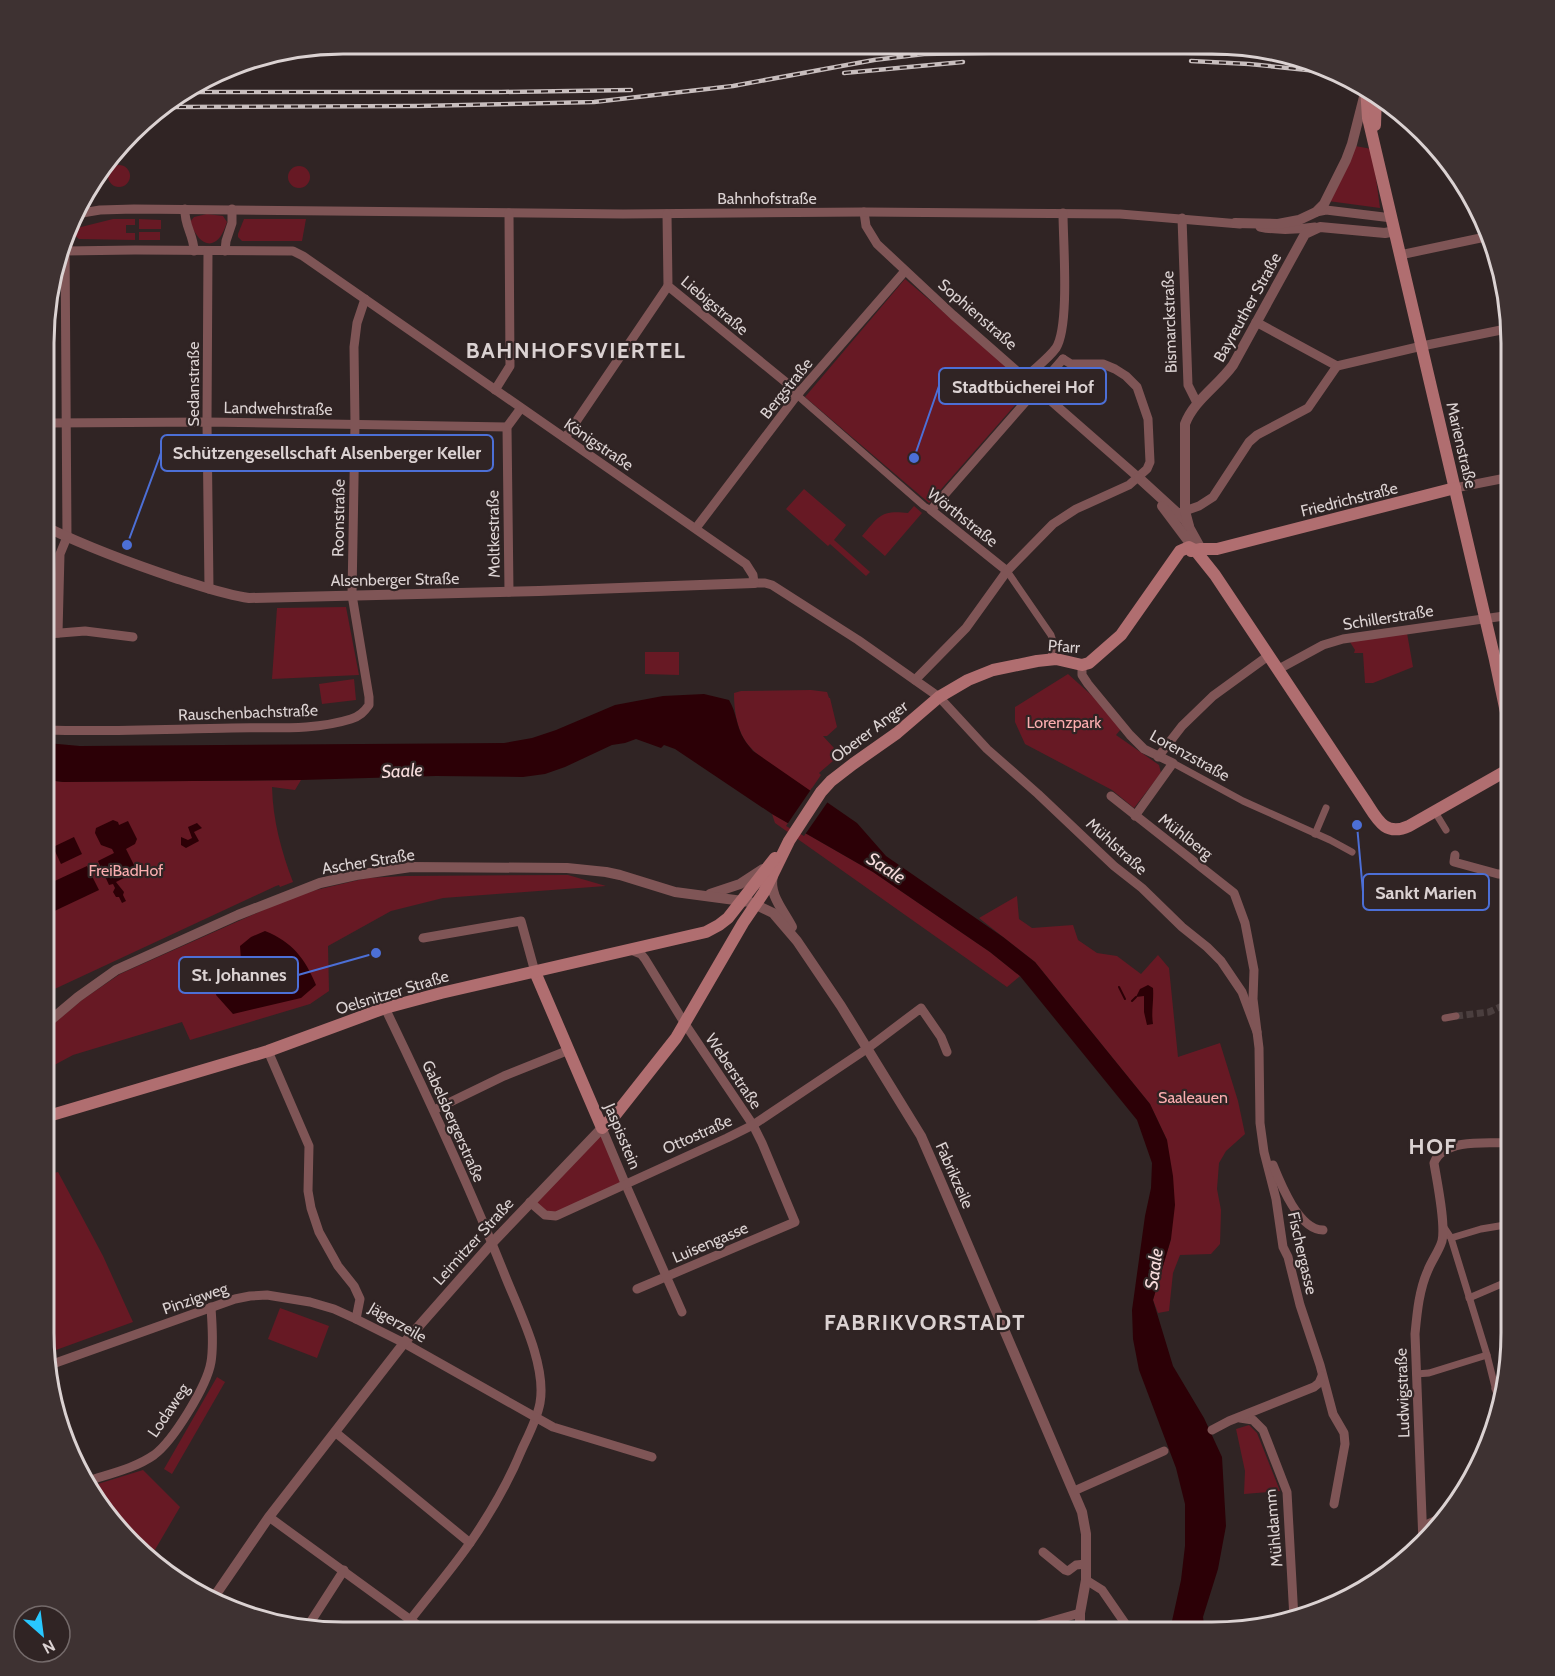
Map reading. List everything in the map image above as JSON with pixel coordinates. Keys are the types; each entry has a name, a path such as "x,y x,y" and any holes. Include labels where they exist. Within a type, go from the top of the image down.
{"main road":[{"name":"Marienstraße","path":"1370,102 1368,118 1501,691"},
{"name":"Friedrichstraße","path":"1198,549 1217,549 1455,488"},
{"path":"1226,546 1213,557 1215,575 1378,821 1390,829 1404,829 1501,774"},
{"path":"1180,551 1189,547 1198,549"},
{"name":"Sophienstraße","path":"1198,549 1215,575"},
{"name":"Pfarr","path":"1157,585 1180,561 1198,549"},
{"name":"Pfarr","path":"939,697 968,680 993,670 1051,659 1082,665 1091,662 1121,635 1180,551"},
{"name":"Oberer Anger","path":"791,837 821,792 840,774 897,733 939,697"},
{"name":"Oelsnitzer Straße","path":"54,1114 268,1051 385,1008 706,932 724,922 791,837"},
{"name":"Leimitzer Straße","path":"602,1128 664,1054 685,1024 774,873 791,837"},
{"name":"Jaspisstein","path":"534,972 602,1128"}],"street":[{"path":"1316,212 1324,204 1346,160 1368,100"},
{"name":"Bahnhofstraße","path":"85,213 118,209 232,209 667,214 1063,213 1182,218 1278,230 1320,227"},
{"path":"185,209 185,220 193,241 194,251"},
{"path":"225,251 232,223 232,209"},
{"path":"1316,212 1326,210 1393,224"},
{"name":"Sophienstraße","path":"864,212 869,233 905,271 1139,478 1181,512"},
{"name":"Bahnhofstraße","path":"1235,223 1278,224 1299,220 1316,212"},
{"path":"495,390 510,366 509,213"},
{"path":"1026,377 1056,347 1061,336 1064,317 1063,213"},
{"name":"Liebigstraße","path":"667,214 669,286 798,394"},
{"name":"Bismarckstraße","path":"1182,218 1188,385 1197,403"},
{"path":"1320,227 1384,233 1393,224"},
{"name":"Bayreuther Straße","path":"1197,403 1226,375 1305,234 1320,227"},
{"path":"1400,255 1481,238"},
{"name":"Königstraße","path":"70,247 293,251 746,564 753,574 754,583"},
{"name":"Sedanstraße","path":"208,251 209,589"},
{"path":"54,622 60,554 67,537 65,264"},
{"name":"Bergstraße","path":"696,528 798,394 905,271"},
{"path":"565,438 669,286"},
{"name":"Roonstraße","path":"352,596 354,347 357,323 365,299"},
{"path":"1256,322 1337,366 1500,330"},
{"path":"915,680 966,628 1007,572 1053,524 1064,516 1129,485 1147,470 1149,462 1148,418 1137,387 1126,376 1103,364 1071,363 1063,359 1056,347"},
{"path":"931,510 1063,359"},
{"path":"1166,510 1170,513 1181,512 1199,506 1213,497 1249,442 1257,435 1308,408 1337,366"},
{"name":"Wörthstraße","path":"798,394 924,506 1007,572 1051,634 1053,641 1051,659"},
{"path":"1180,551 1185,528 1181,512 1185,424 1189,412 1197,403"},
{"path":"507,427 521,408"},
{"name":"Landwehrstraße","path":"54,423 207,422 507,427"},
{"name":"Moltkestraße","path":"507,427 509,592"},
{"name":"Sophienstraße","path":"1139,478 1185,528 1198,549"},
{"name":"Friedrichstraße","path":"1455,488 1501,479"},
{"name":"Alsenberger Straße","path":"54,531 108,554 209,589 249,598 754,583"},
{"path":"754,583 772,585 858,640 939,697"},
{"name":"Rauschenbachstraße","path":"54,730 100,732 297,728 360,716 369,705 369,697 352,596"},
{"name":"Schillerstraße","path":"1277,669 1332,641 1501,616"},
{"path":"54,633 85,631 133,637"},
{"path":"1158,757 1182,726 1212,696 1268,656"},
{"name":"Lorenzstraße","path":"1082,665 1082,675 1088,684 1144,749 1243,801 1352,852"},
{"name":"Mühlstraße","path":"939,697 987,748 1221,961 1242,992 1257,1032"},
{"path":"1135,816 1173,763"},
{"name":"Mühlberg","path":"1111,796 1234,893 1238,902"},
{"path":"1315,834 1326,808"},
{"path":"1435,812 1446,830"},
{"path":"1455,855 1454,862 1501,873"},
{"name":"Ascher Straße","path":"692,895 712,894 730,889 774,860"},
{"name":"Ascher Straße","path":"54,1017 116,970 238,915 301,890 356,875 411,867 567,868 620,874 662,889 756,904"},
{"path":"774,873 771,886 773,892 810,958"},
{"name":"Fischergasse","path":"1238,902 1245,923 1254,970 1253,999 1260,1062 1261,1135 1276,1199 1283,1247 1288,1257 1300,1305 1334,1414 1344,1433 1345,1444 1334,1504"},
{"name":"Fabrikzeile","path":"756,904 773,913 810,958 921,1136 1084,1519 1086,1580 1080,1622"},
{"path":"423,938 521,921 534,972"},
{"name":"Weberstraße","path":"631,950 641,954 645,959 685,1024 753,1125 795,1222"},
{"name":"Gabelsbergerstraße","path":"385,1008 434,1110 492,1243 535,1350 541,1383 536,1419 517,1463 492,1510 410,1622"},
{"name":"Ottostraße","path":"530,1202 544,1215 556,1216 727,1138 753,1125 868,1048 921,1008 947,1052"},
{"path":"1446,1018 1456,1016"},
{"path":"434,1110 504,1076 568,1050"},
{"name":"Jägerzeile","path":"268,1051 309,1146 308,1191 319,1232 360,1299 356,1319 404,1343 553,1427 652,1457"},
{"name":"Jaspisstein","path":"602,1128 682,1312"},
{"name":"Leimitzer Straße","path":"217,1593 269,1517 404,1343 492,1243 602,1128"},
{"name":"Fischergasse","path":"1261,1135 1277,1176 1297,1212 1311,1228 1323,1230"},
{"name":"Ludwigstraße","path":"1423,1529 1415,1334 1422,1290 1428,1270 1443,1238 1434,1163 1437,1156 1448,1148 1474,1143 1501,1143"},
{"name":"Luisengasse","path":"637,1289 795,1222"},
{"path":"1443,1226 1451,1238 1487,1355 1495,1389"},
{"path":"1451,1238 1501,1226"},
{"path":"1469,1298 1501,1284"},
{"name":"Pinzigweg","path":"56,1363 250,1296 267,1295 310,1302 356,1319"},
{"name":"Lodaweg","path":"94,1479 139,1464 155,1454 174,1432 201,1390 210,1366 213,1345 211,1308"},
{"path":"1416,1374 1429,1373 1487,1355"},
{"path":"1212,1430 1314,1387 1322,1376"},
{"name":"Mühldamm","path":"1240,1418 1253,1420 1263,1430 1287,1492 1294,1610"},
{"path":"335,1432 470,1543"},
{"path":"1074,1491 1164,1451"},
{"path":"269,1517 415,1622"},
{"path":"1423,1526 1428,1524"},
{"path":"1043,1552 1068,1571 1076,1565 1086,1564"},
{"path":"312,1620 344,1570"},
{"path":"1086,1580 1102,1590 1124,1622"},
{"path":"1049,1622 1080,1613"}],"green space":[{"path":"1355,146 1372,149 1380,208 1328,201"},
{"path":"115,166 123,166 129,172 127,184 119,187 111,184 108,176"},
{"path":"299,166 307,169 310,177 307,185 299,188 291,185 288,177 291,169"},
{"path":"207,214 223,216 227,222 219,238 209,243 199,238 190,222 194,217"},
{"path":"113,219 135,219 135,225 126,225 126,233 135,233 135,240 79,239 75,236 78,228"},
{"path":"139,219 161,220 161,229 139,229"},
{"path":"244,219 306,219 302,241 242,241 238,234"},
{"path":"139,232 160,232 160,240 139,240"},
{"path":"905,279 1031,387 929,503 805,397"},
{"path":"804,489 846,525 834,540 870,572 866,576 786,509"},
{"path":"914,506 922,513 885,556 862,536 881,516 908,513"},
{"path":"346,607 359,675 272,679 277,608"},
{"path":"1407,633 1413,667 1373,683 1365,683 1363,653 1354,653 1355,650 1350,642"},
{"path":"645,652 679,652 679,675 645,674"},
{"name":"Lorenzpark","path":"1068,674 1098,701 1121,729 1116,735 1159,765 1161,773 1134,808 1112,790 1025,744 1015,722 1015,707"},
{"path":"354,679 356,700 322,704 319,684"},
{"path":"811,690 827,692 837,727 827,736 823,736 834,748 833,761 819,773 821,775 810,791 749,746 737,722 734,693"},
{"name":"FreiBadHof","path":"301,780 295,790 272,787 278,835 293,882 280,887 276,886 54,989 54,781"},
{"path":"772,814 873,872 990,952 1020,976 1007,987 775,823"},
{"path":"568,875 606,886 443,898 391,911 328,946 329,991 310,1004 190,1040 182,1022 73,1055 54,1065 54,1023 82,1000 120,974 288,899 367,878","holes":["242,974 216,995 219,982"]},
{"name":"Saaleauen","path":"1017,896 1019,919 1032,928 1073,925 1078,940 1097,953 1117,956 1141,974 1158,955 1169,968 1178,1057 1220,1043 1238,1101 1245,1134 1226,1151 1219,1163 1217,1189 1221,1210 1220,1244 1211,1254 1180,1255 1173,1273 1169,1311 1158,1313 1153,1300 1171,1239 1167,1140 1150,1104 1035,962 979,918"},
{"path":"601,1129 624,1183 559,1213 548,1213 532,1202"},
{"path":"58,1172 103,1256 133,1322 55,1350 54,1333 54,1173"},
{"path":"280,1308 329,1326 317,1358 268,1339"},
{"path":"217,1377 225,1382 172,1474 164,1469"},
{"path":"1249,1425 1257,1433 1280,1491 1244,1494 1245,1471 1236,1429"},
{"path":"143,1470 180,1507 154,1551 114,1509 97,1484"}],"water":[{"name":"Saale","path":"704,694 729,700 741,734 753,751 857,823 886,856 1003,937 1035,962 1150,1104 1167,1140 1175,1205 1171,1239 1153,1300 1173,1366 1204,1418 1222,1457 1226,1526 1218,1569 1203,1617 1204,1622 1172,1622 1185,1546 1185,1504 1176,1468 1139,1370 1133,1339 1132,1310 1151,1188 1152,1163 1137,1120 1020,976 990,952 873,872 772,814 675,749 664,745 661,748 636,739 612,745 545,774 523,777 54,781 54,744 80,746 504,743 532,738 556,730 615,705 663,696"},
{"path":"113,820 119,825 128,821 137,839 135,844 126,849 138,873 116,882 124,892 126,901 122,903 113,892 115,888 113,884 109,885 98,861 114,853 112,849 101,845 95,833 96,828"},
{"path":"197,823 202,828 194,832 199,841 186,848 181,845 181,837 188,840 192,838 188,827"},
{"path":"74,837 82,854 61,864 54,847"},
{"path":"87,866 99,890 54,911 54,881"},
{"path":"265,931 283,940 296,952 316,985 301,998 233,1014 216,995 219,982 242,974 240,946 251,937"},
{"path":"1148,985 1153,988 1153,1024 1147,1025 1144,996 1136,997 1140,989"}],"pier":[{"path":"812,788 829,800 804,836 786,826"}],"waterway":[{"path":"1119,987 1125,999"},
{"path":"1132,1001 1136,997"}],"tunnel":[{"path":"1456,1016 1489,1012 1501,1007"}],"railway":[{"path":"177,107 418,106 594,102 733,86 874,60 924,54"},
{"path":"1191,61 1307,70"},
{"path":"844,73 963,62"},
{"path":"201,92 631,90"}],"place":[{"name":"Stadtbücherei Hof","path":"914,458"},
{"name":"Schützengesellschaft Alsenberger Keller","path":"127,545"},
{"name":"Sankt Marien","path":"1357,825"},
{"name":"St. Johannes","path":"376,953"}],"district":[{"name":"BAHNHOFSVIERTEL","path":"576,350"},
{"name":"HOF","path":"1433,1146"},
{"name":"FABRIKVORSTADT","path":"925,1322"}]}
